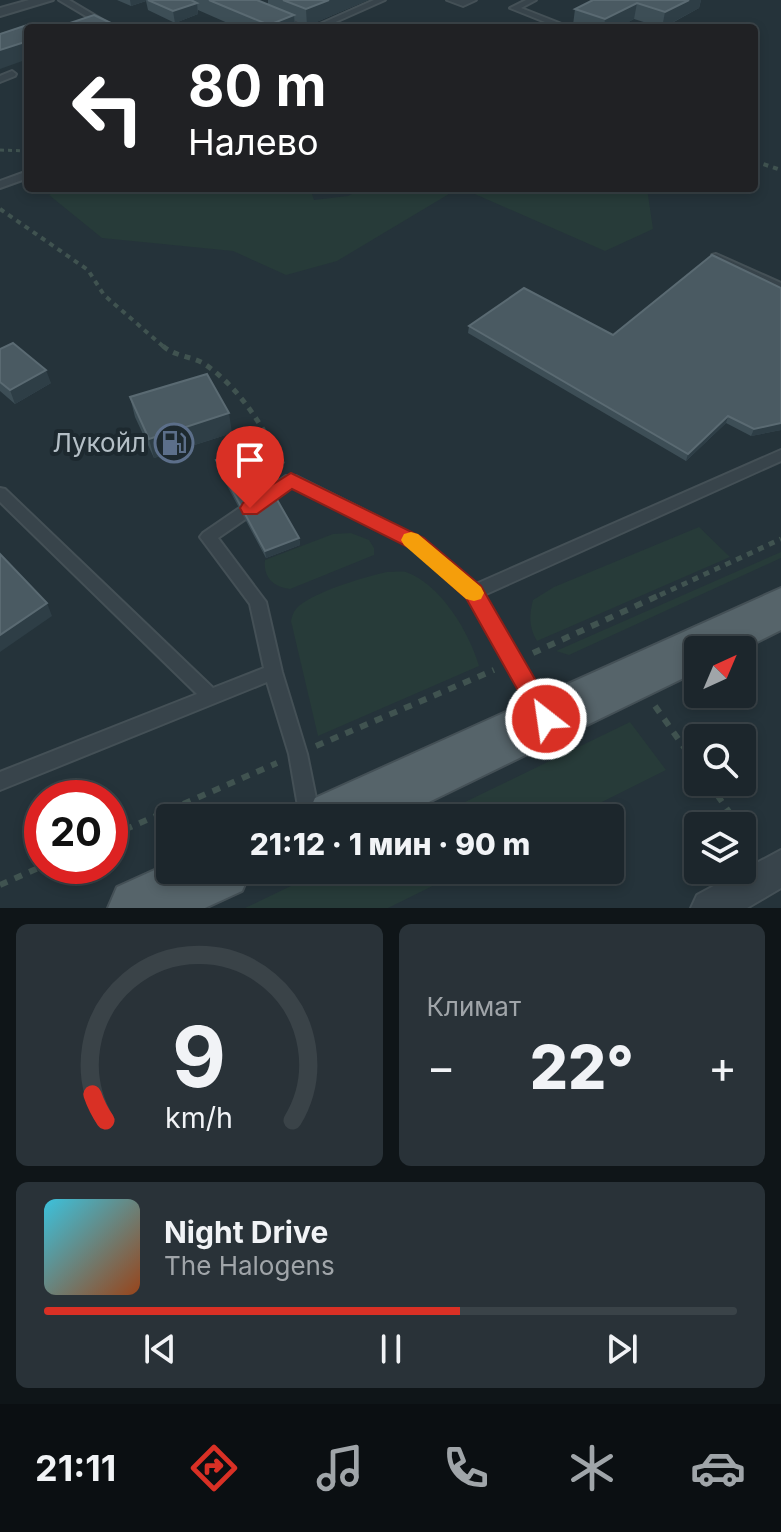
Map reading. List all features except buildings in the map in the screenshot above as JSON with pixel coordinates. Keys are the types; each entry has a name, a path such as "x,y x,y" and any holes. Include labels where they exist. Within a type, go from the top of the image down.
{"main road":[{"path":"365,804 781,608"},
{"path":"138,908 190,884"}],"street":[{"path":"0,12 46,0"},
{"path":"710,908 778,875"}],"lane":[{"path":"63,0 105,24"},
{"path":"324,24 381,0"},
{"path":"451,0 463,4 472,0"},
{"path":"532,0 514,8 557,24"},
{"path":"267,11 298,24"},
{"path":"0,79 12,74"},
{"path":"0,185 24,176"},
{"path":"716,257 781,287"},
{"path":"474,592 781,455"},
{"path":"307,804 298,754 273,672 258,602 208,537 291,480 417,543 474,592 546,719"},
{"path":"0,493 211,697"},
{"path":"0,781 273,672"}],"path":[{"path":"0,150 24,151"},
{"path":"758,162 781,170"},
{"path":"0,209 88,270 104,295 169,351 201,362 211,370 254,412 291,480"},
{"path":"128,828 513,662 781,539"},
{"path":"634,676 684,747"},
{"path":"0,885 24,874"}],"green space":[{"path":"54,192 311,192 314,200 348,196 355,192 452,192 337,261 286,275 233,251 102,238 49,195"},
{"path":"470,192 648,192 653,229 605,251"},
{"path":"699,527 730,557 537,641 530,621 533,600 554,587"},
{"path":"351,533 369,540 374,555 290,589 275,584 268,577 265,560 333,534"},
{"path":"781,552 781,558 569,655 556,651"},
{"path":"387,572 406,572 431,587 461,625 479,666 318,736 291,621 293,613 303,603 326,591"},
{"path":"630,722 666,770 598,804 461,804"},
{"path":"295,884 437,884 388,908 245,908"}],"slow traffic":[{"path":"411,540 474,593"}],"place":[{"name":"Лукойл","path":"174,443"}],"route":[{"path":"250,508 291,480 417,543 474,592 546,719"}]}
